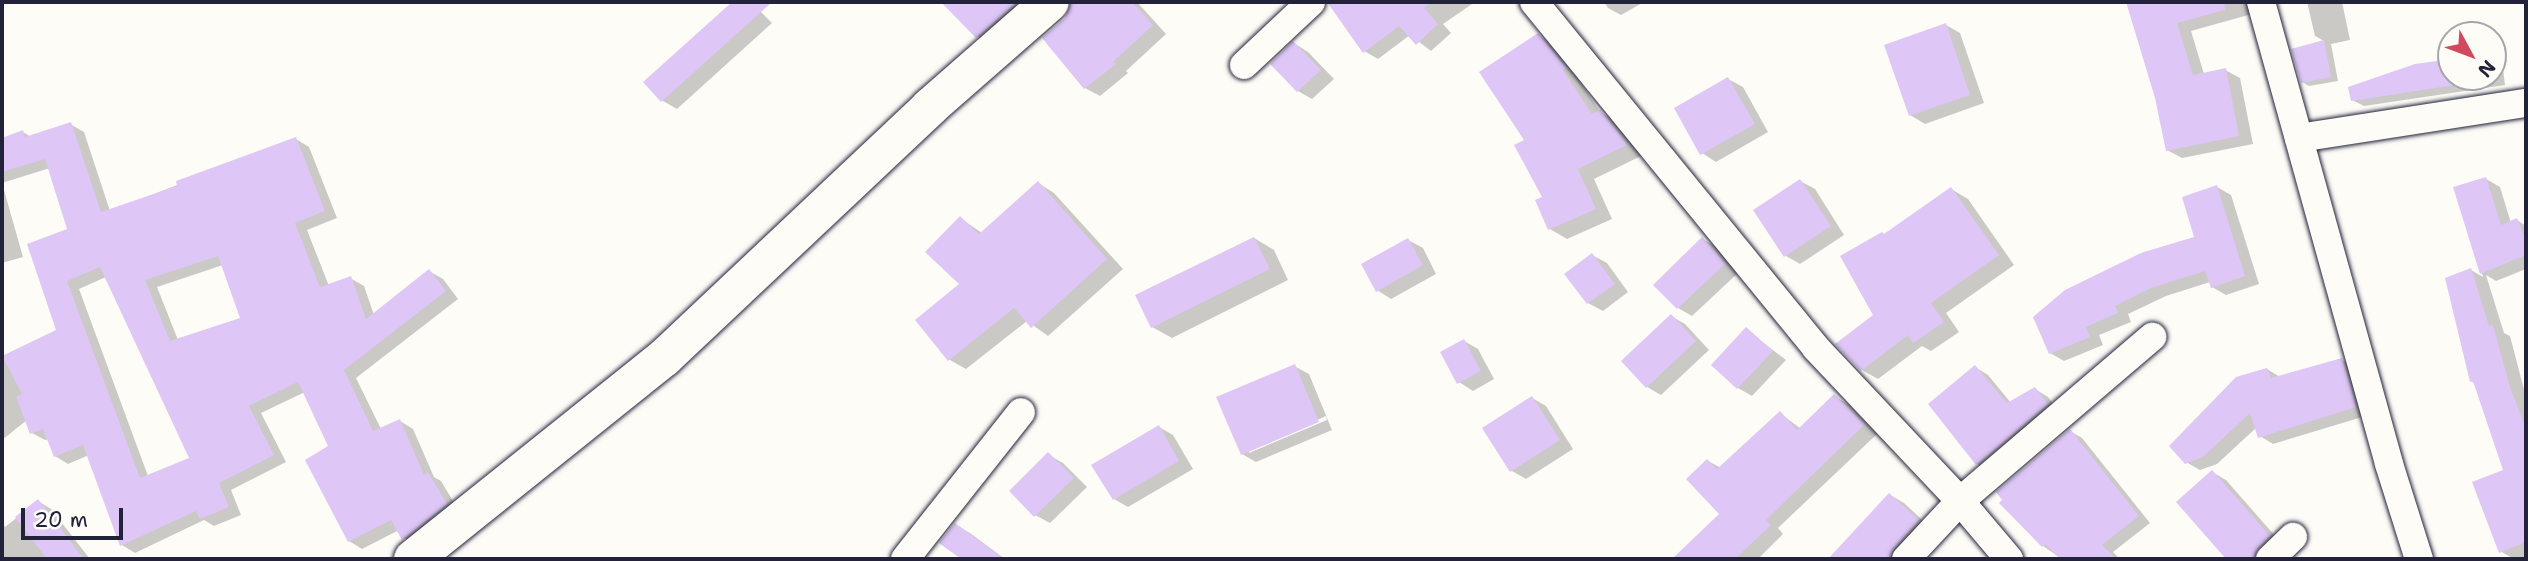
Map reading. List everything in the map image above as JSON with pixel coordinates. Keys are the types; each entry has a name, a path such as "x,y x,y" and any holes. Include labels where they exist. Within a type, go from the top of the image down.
{"street":[{"path":"413,559 664,358 930,107 1050,2"},
{"path":"1244,65 1311,2"},
{"path":"1534,2 1816,348 1960,501 2009,559"},
{"path":"2261,2 2389,464 2419,559"},
{"path":"2299,138 2526,103"},
{"path":"1906,559 1960,501 2152,337"},
{"path":"905,559 1021,412"},
{"path":"2270,559 2293,537"}],"building":[{"path":"732,2 772,2 661,102 643,82"},
{"path":"941,2 1017,2 976,38"},
{"path":"1071,2 1132,2 1153,25 1113,62 1116,64 1084,89 1042,38 1065,18"},
{"path":"1327,2 1432,2 1424,8 1438,24 1416,45 1399,26 1363,53"},
{"path":"2126,2 2224,2 2225,10 2177,23 2193,75 2226,68 2239,136 2166,151 2155,98"},
{"path":"1946,23 1970,95 1909,116 1884,45"},
{"path":"1538,33 1566,68 1563,70 1592,114 1600,110 1627,145 1578,169 1596,209 1548,230 1535,200 1542,197 1514,145 1524,140 1479,72"},
{"path":"2324,40 2331,77 2301,83 2291,49"},
{"path":"1293,41 1321,70 1297,92 1270,64"},
{"path":"2437,61 2437,88 2351,101 2348,87 2415,64"},
{"path":"1728,77 1755,124 1700,155 1674,108"},
{"path":"71,122 101,212 177,186 176,181 296,137 325,211 295,223 320,287 351,276 366,319 429,269 446,291 344,370 373,431 400,419 424,475 428,472 447,504 402,540 391,520 348,542 305,460 328,446 298,382 249,406 274,455 219,483 229,507 200,519 196,511 120,546 83,445 54,457 43,429 30,434 16,397 22,394 2,356 56,330 27,244 67,229 45,159 2,172 2,138 23,130 25,137","holes":["218,256 240,318 170,341 145,280","100,267 189,458 140,478 67,281"]},
{"path":"2486,177 2501,225 2517,218 2526,240 2526,255 2480,274 2453,187"},
{"path":"1800,179 1831,226 1784,257 1753,210"},
{"path":"1038,181 1107,259 1031,328 1014,308 948,361 915,320 959,284 925,252 960,216 979,234"},
{"path":"2217,185 2245,276 2211,288 2205,271 2151,288 2115,306 2118,313 2086,327 2090,337 2049,354 2033,317 2065,290 2141,253 2194,237 2182,197"},
{"path":"1951,187 1999,255 1931,303 1944,322 1913,343 1908,335 1861,371 1835,344 1873,315 1840,256 1882,232 1884,234"},
{"path":"1254,237 1270,269 1151,328 1135,295"},
{"path":"1702,237 1725,264 1677,309 1653,285"},
{"path":"1408,238 1423,265 1376,292 1361,264"},
{"path":"1592,253 1615,284 1587,304 1564,274"},
{"path":"2471,268 2489,326 2493,325 2510,387 2526,429 2526,542 2499,553 2472,482 2503,470 2473,381 2470,382 2445,278"},
{"path":"1671,314 1696,341 1646,388 1621,361"},
{"path":"1746,327 1773,351 1737,389 1711,365"},
{"path":"1464,339 1481,371 1457,384 1440,352"},
{"path":"2342,358 2356,407 2258,438 2250,413 2203,457 2185,464 2169,446 2236,377 2267,368 2271,378"},
{"path":"1295,364 1319,422 1241,455 1216,397"},
{"path":"1975,365 2007,403 2035,387 2048,404 1976,465 1928,404"},
{"path":"1834,394 1864,425 1766,520 1771,525 1735,559 1672,559 1719,514 1686,479 1707,459 1717,469 1780,411 1797,430"},
{"path":"1532,396 1560,440 1510,472 1482,428"},
{"path":"1159,425 1179,461 1113,500 1091,465"},
{"path":"2070,429 2139,516 2102,545 2116,559 2060,559 2045,544 2042,547 1999,503 2002,500 1996,492"},
{"path":"1048,452 1074,478 1034,517 1009,491"},
{"path":"2212,470 2270,536 2258,548 2254,559 2226,559 2176,502"},
{"path":"1889,493 1919,520 1894,548 1890,559 1828,559"},
{"path":"38,499 84,559 47,559 15,517"},
{"path":"955,523 1005,559 961,559 939,543"}]}
